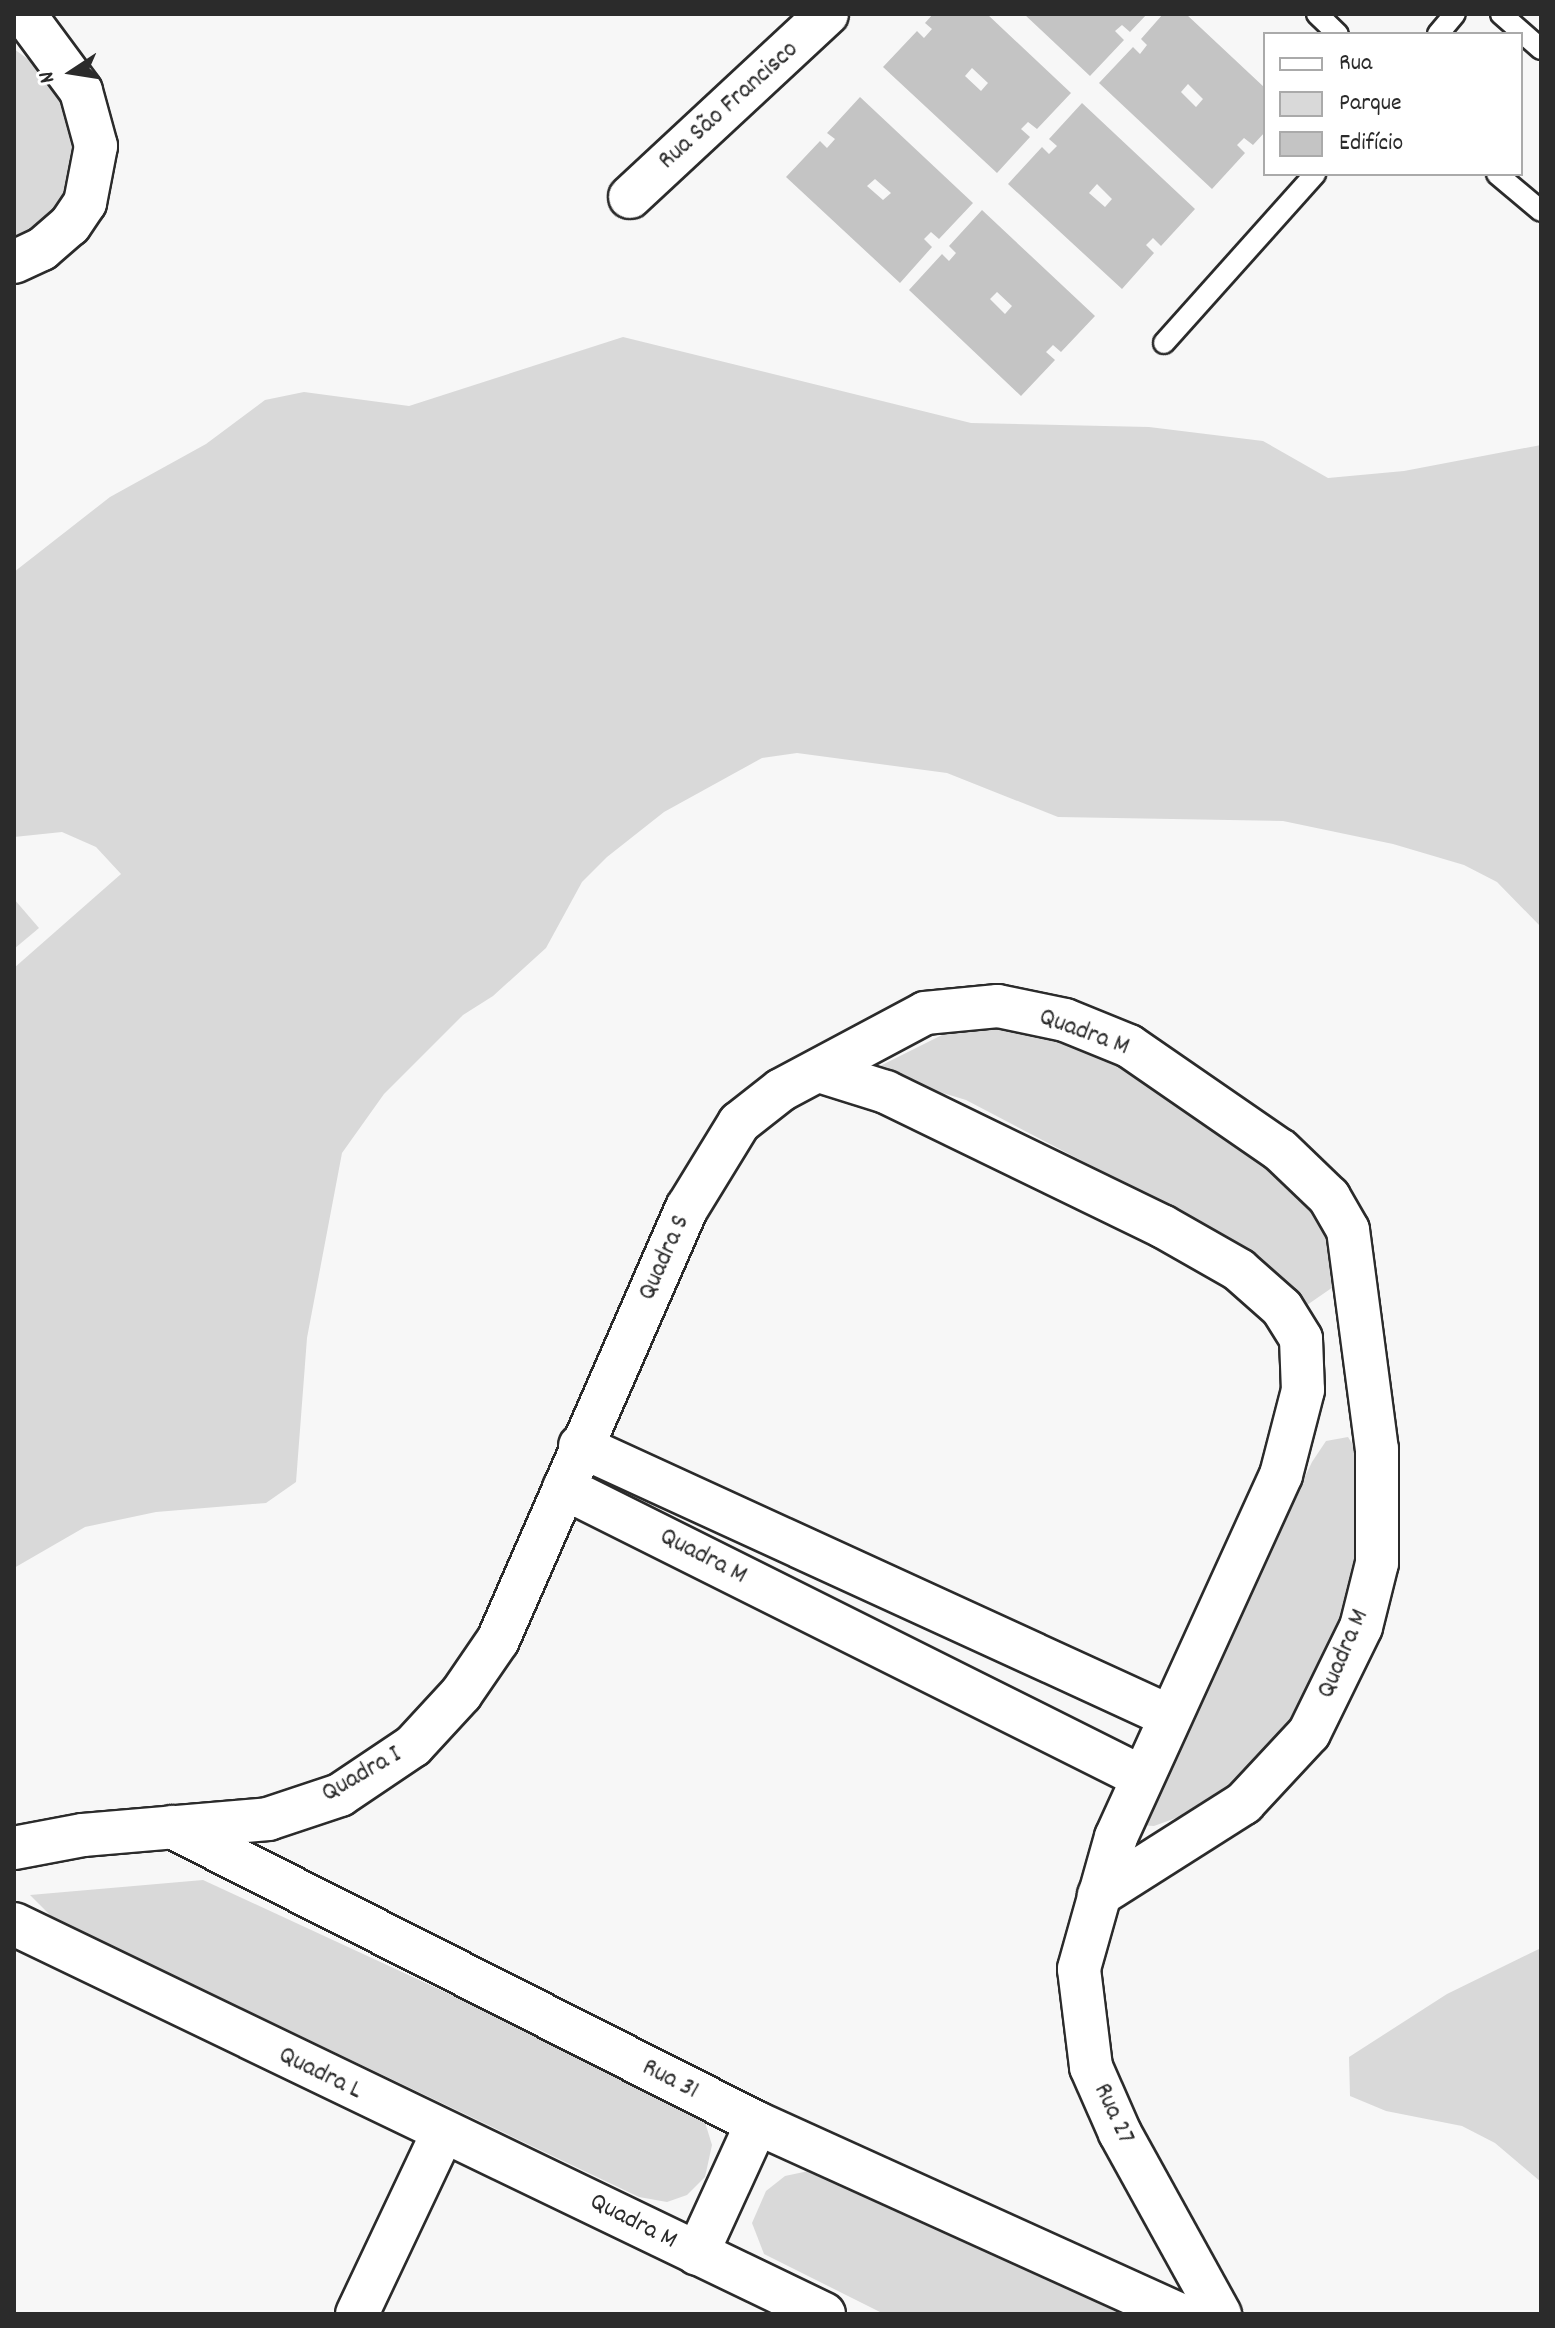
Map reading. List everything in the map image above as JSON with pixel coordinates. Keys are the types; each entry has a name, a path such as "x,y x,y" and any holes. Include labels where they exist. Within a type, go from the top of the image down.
{"street":[{"path":"14,262 42,249 70,225 85,203 96,146 91,113 73,78 24,14"},
{"name":"Rua São Francisco","path":"630,197 827,14"},
{"path":"14,34 73,78"},
{"name":"Quadra M","path":"819,1071 925,1013 998,1006 1065,1020 1129,1046 1280,1150 1329,1197 1348,1230 1366,1385 1377,1449 1377,1563 1361,1627 1309,1733 1244,1803 1099,1895"},
{"path":"819,1071 886,1092 1162,1226 1239,1270 1282,1308 1301,1339 1303,1390 1281,1475 1142,1777 1099,1895"},
{"name":"Quadra S","path":"564,1488 687,1208 739,1123 781,1090 819,1071"},
{"path":"1303,1390 1366,1385"},
{"name":"Quadra M","path":"580,1446 1169,1716"},
{"name":"Quadra M","path":"564,1488 1142,1777"},
{"name":"Quadra I","path":"14,1848 171,1826 268,1819 340,1795 413,1746 461,1694 498,1640 564,1488"},
{"name":"Rua 31","path":"171,1826 757,2123 1179,2314"},
{"name":"Rua 27","path":"1099,1895 1079,1969 1091,2067 1120,2133 1220,2314"},
{"name":"Quadra L","path":"16,1930 442,2134"},
{"path":"697,2254 757,2123"},
{"path":"357,2314 442,2134"},
{"name":"Quadra M","path":"442,2134 517,2163 824,2314"}],"lane":[{"path":"1317,14 1336,32"},
{"path":"1440,32 1455,14"},
{"path":"1501,14 1522,32"},
{"path":"1523,33 1541,49"},
{"path":"1164,343 1313,176"},
{"path":"1499,176 1541,211"}],"green space":[{"path":"14,49 50,75 82,141 75,185 53,221 14,246"},
{"path":"623,337 971,423 1149,427 1263,441 1328,478 1404,471 1541,445 1541,927 1497,882 1464,865 1393,844 1283,821 1058,817 947,773 797,753 762,758 664,812 607,857 582,882 546,948 493,996 463,1015 384,1094 342,1153 307,1338 296,1482 266,1503 156,1512 85,1527 14,1568 14,968 121,874 96,847 62,832 14,837 14,572 110,497 206,444 265,400 304,392 409,406"},
{"path":"14,899 39,928 14,949"},
{"path":"1003,1026 1094,1049 1238,1142 1304,1195 1330,1237 1336,1285 1307,1305 1199,1222 966,1100 870,1071 944,1034"},
{"path":"1348,1437 1360,1456 1354,1566 1337,1634 1307,1696 1267,1752 1230,1787 1187,1814 1154,1826 1138,1825 1312,1462 1326,1441"},
{"path":"203,1880 588,2058 704,2119 712,2145 705,2177 687,2195 667,2202 639,2197 53,1918 30,1895"},
{"path":"1541,1948 1541,2182 1495,2143 1462,2126 1386,2111 1350,2096 1349,2057 1447,1994"},
{"path":"818,2169 1121,2314 884,2314 764,2254 752,2223 766,2191 785,2176"}],"building":[{"path":"933,14 987,14 1071,93 1037,129 1028,122 1021,129 1030,137 997,173 883,67 917,31 924,38 932,29 925,23","holes":["972,68 988,83 981,91 965,76"]},
{"path":"1024,14 1147,14 1130,32 1122,25 1115,31 1124,40 1090,76"},
{"path":"1163,14 1186,14 1263,86 1263,134 1253,145 1244,138 1237,145 1245,153 1212,189 1099,83 1133,47 1140,54 1147,45 1141,39","holes":["1188,84 1203,99 1196,107 1181,92"]},
{"path":"860,97 973,203 939,239 931,232 924,239 932,247 900,283 786,177 820,141 827,148 835,139 827,133","holes":["875,179 891,193 883,200 867,186"]},
{"path":"1082,103 1195,209 1161,246 1153,238 1146,245 1154,253 1122,289 1008,184 1042,147 1049,154 1057,146 1049,139","holes":["1097,184 1112,199 1105,207 1089,193"]},
{"path":"982,210 1095,316 1061,352 1053,345 1046,352 1055,360 1021,396 909,290 942,254 949,261 956,253 949,246","holes":["997,292 1012,306 1005,314 990,299"]}]}
